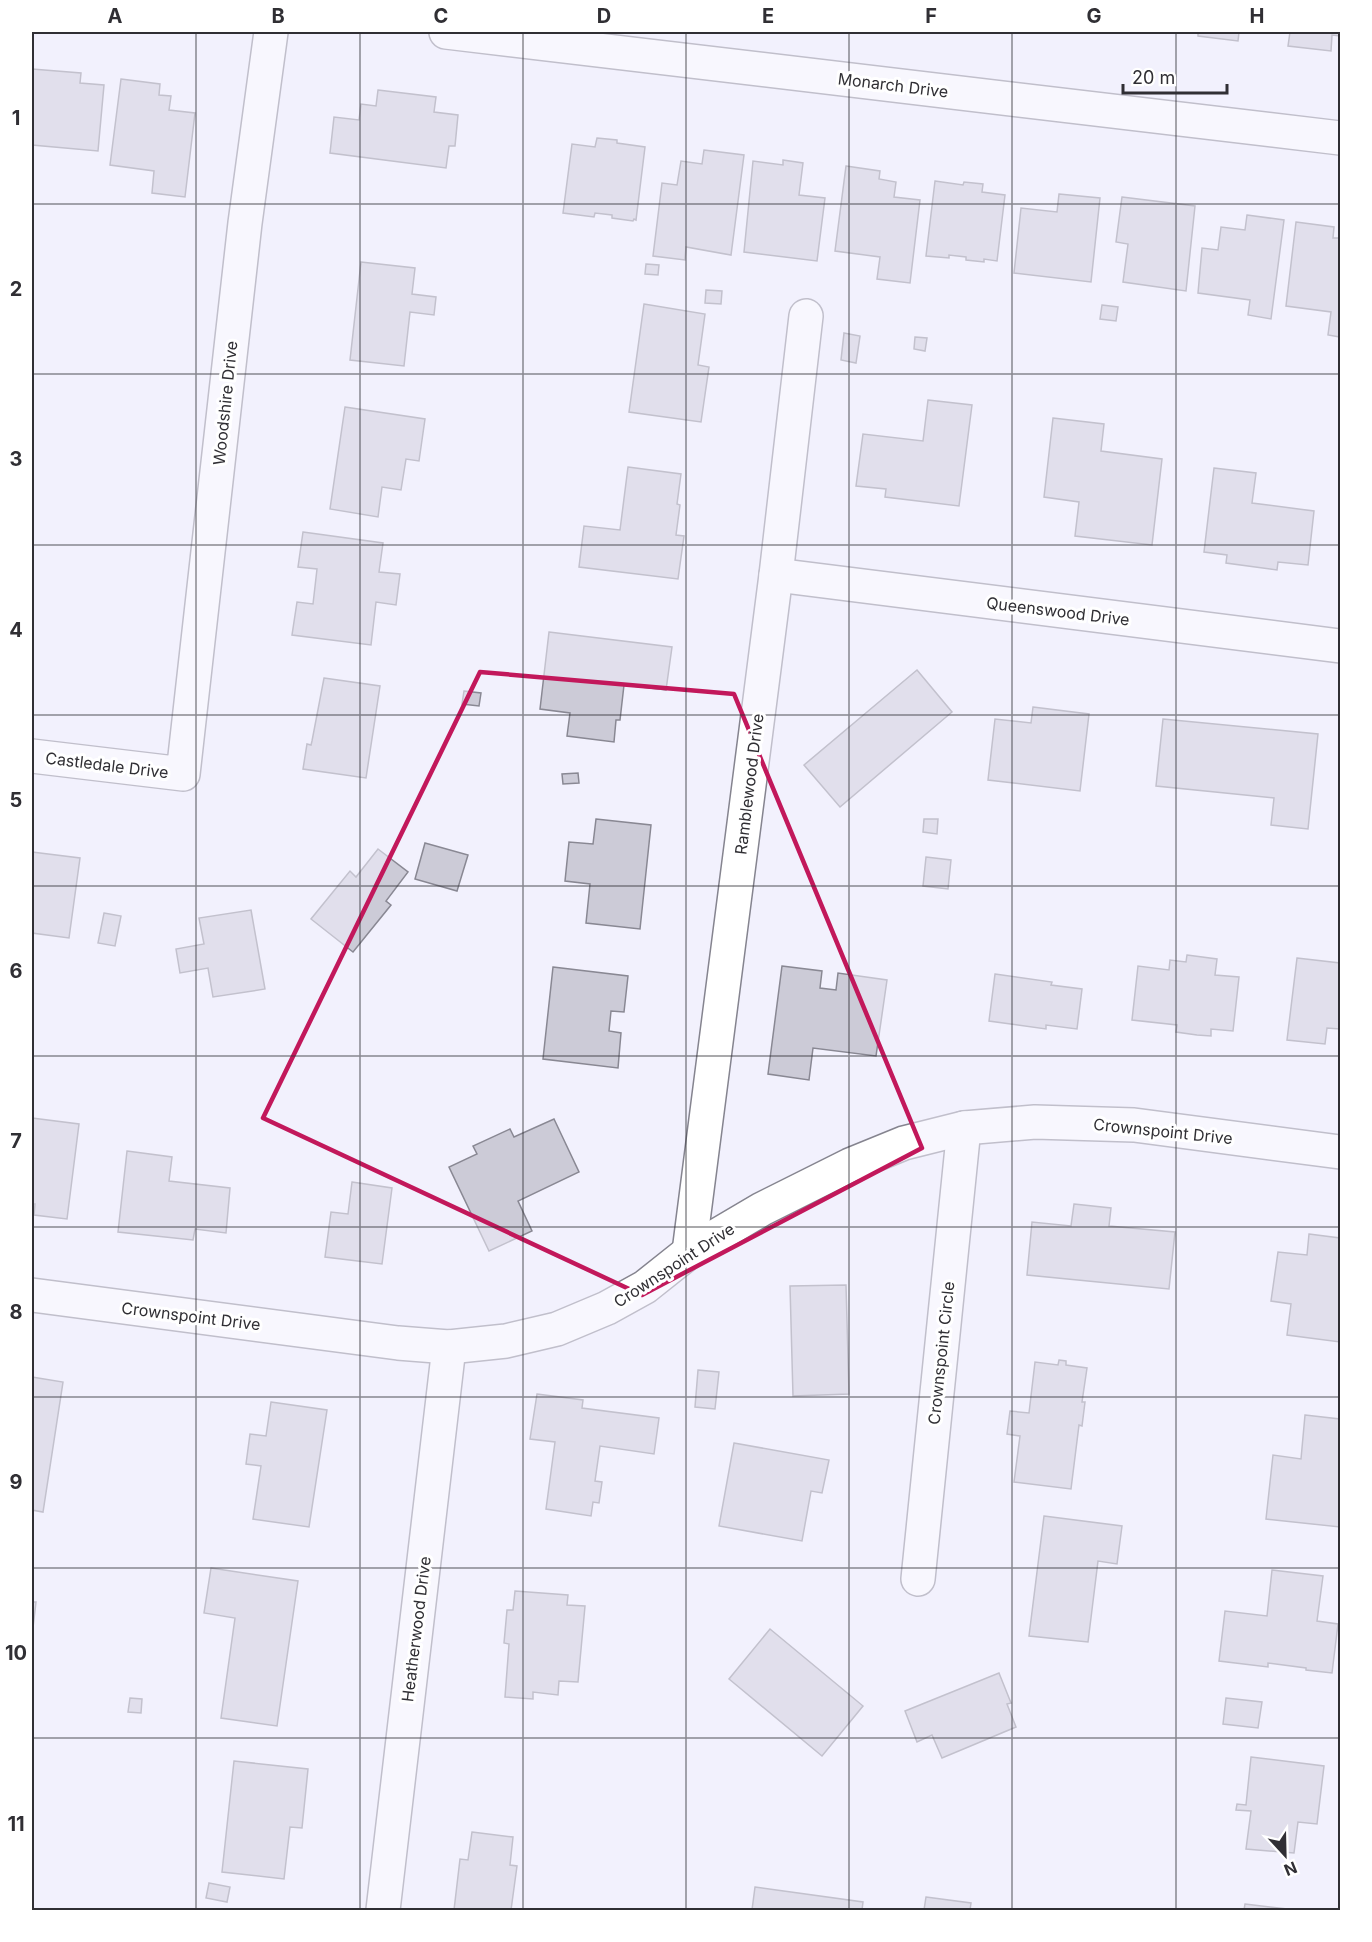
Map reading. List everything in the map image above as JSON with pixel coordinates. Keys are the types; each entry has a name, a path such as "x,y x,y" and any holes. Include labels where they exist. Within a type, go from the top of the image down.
{"street":[{"name":"Woodshire Drive","path":"183,774 245,223 271,32"},
{"name":"Monarch Drive","path":"446,32 1341,138"},
{"name":"Ramblewood Drive","path":"689,1252 776,575 806,316"},
{"name":"Queenswood Drive","path":"776,575 1341,646"},
{"name":"Castledale Drive","path":"32,756 183,774"},
{"name":"Crownspoint Drive","path":"32,1295 398,1343 449,1347 506,1341 557,1329 607,1308 645,1287 689,1252 762,1209 850,1165 904,1143 964,1128 1035,1122 1134,1125 1341,1152"},
{"name":"Crownspoint Circle","path":"918,1579 964,1128"},
{"name":"Heatherwood Drive","path":"383,1911 449,1347"}],"highlighted area":[{"path":"480,672 734,694 922,1148 642,1295 263,1118"}],"building":[{"path":"1198,32 1239,32 1238,41 1198,36"},
{"path":"1290,32 1340,32 1340,36 1332,35 1331,51 1288,46"},
{"path":"32,69 81,73 80,83 104,85 98,151 32,145"},
{"path":"121,79 160,84 159,95 171,96 169,110 195,113 185,197 152,193 154,171 110,165"},
{"path":"378,90 436,97 434,112 458,115 455,146 449,146 446,168 330,153 334,117 359,120 361,104 376,106"},
{"path":"597,138 645,147 636,220 612,218 612,215 595,213 594,217 563,213 572,144 595,147"},
{"path":"704,150 744,155 731,255 686,247 685,260 653,256 662,183 677,185 681,161 702,164"},
{"path":"783,160 803,163 799,195 825,198 817,261 744,252 753,161 783,165"},
{"path":"846,166 880,171 879,179 896,182 894,197 920,200 910,283 877,279 880,257 835,251"},
{"path":"935,181 963,185 964,182 983,184 982,192 1005,195 997,261 966,260 966,257 949,255 949,258 926,256"},
{"path":"1059,194 1100,198 1091,282 1014,273 1021,208 1057,212"},
{"path":"1122,197 1195,206 1186,291 1123,282 1128,244 1116,242"},
{"path":"1247,215 1284,220 1271,319 1248,315 1250,300 1198,293 1202,248 1218,250 1221,227 1245,230"},
{"path":"1296,222 1334,227 1333,238 1340,238 1340,337 1328,335 1331,312 1286,306"},
{"path":"361,262 415,268 412,294 436,297 434,315 410,312 404,366 350,360"},
{"path":"646,264 659,265 658,275 645,274"},
{"path":"706,290 722,291 721,304 705,303"},
{"path":"644,304 705,314 698,365 709,367 701,422 629,412"},
{"path":"1102,305 1118,307 1116,321 1100,319"},
{"path":"844,333 860,336 856,363 841,360"},
{"path":"915,337 927,338 925,351 914,349"},
{"path":"928,400 972,405 959,506 885,497 886,489 856,486 863,434 923,441"},
{"path":"345,407 425,419 419,461 406,459 401,490 382,487 378,517 330,509"},
{"path":"1053,418 1104,424 1101,451 1162,459 1152,545 1075,536 1079,502 1044,497"},
{"path":"628,467 681,474 676,535 684,536 678,579 579,567 584,526 620,530"},
{"path":"1214,468 1256,473 1252,503 1314,511 1308,565 1278,562 1277,570 1226,563 1227,555 1204,552"},
{"path":"303,532 383,543 379,572 400,574 396,605 376,602 371,645 292,635 297,602 313,604 317,569 298,567"},
{"path":"549,632 672,647 666,690 624,685 620,720 616,720 614,742 567,736 570,713 540,709"},
{"path":"917,670 952,712 840,807 804,765"},
{"path":"324,678 380,686 366,778 303,769 307,744 311,745 312,741"},
{"path":"464,691 481,693 479,706 462,704"},
{"path":"1033,707 1089,714 1080,791 988,780 995,719 1031,723"},
{"path":"1163,719 1318,734 1308,829 1271,825 1274,798 1156,786"},
{"path":"578,773 579,783 563,784 562,774"},
{"path":"596,819 651,825 640,929 586,923 590,884 565,881 569,842 593,844"},
{"path":"924,819 938,819 937,834 923,832"},
{"path":"425,843 468,855 457,891 415,879"},
{"path":"378,849 408,872 386,901 391,905 353,952 311,919 350,871 356,877"},
{"path":"32,852 80,858 69,938 32,933"},
{"path":"926,857 951,860 948,889 923,886"},
{"path":"251,910 265,989 213,997 208,968 180,973 176,949 204,944 199,918"},
{"path":"104,913 121,916 115,946 98,943"},
{"path":"1187,955 1217,959 1215,975 1239,977 1233,1031 1211,1029 1211,1036 1197,1035 1176,1032 1177,1025 1132,1020 1138,966 1169,970 1170,960 1186,962"},
{"path":"1297,958 1340,963 1340,1029 1327,1028 1325,1044 1287,1040"},
{"path":"782,966 822,971 820,988 836,990 838,973 887,980 876,1056 813,1048 809,1080 768,1074"},
{"path":"553,967 628,976 624,1012 611,1011 609,1031 621,1033 618,1068 543,1059"},
{"path":"995,974 1052,982 1051,985 1082,989 1077,1029 1046,1025 1046,1029 989,1021"},
{"path":"32,1118 79,1124 67,1219 34,1215"},
{"path":"554,1119 579,1172 518,1201 532,1231 489,1251 449,1167 477,1154 473,1146 510,1129 514,1137"},
{"path":"127,1151 172,1157 169,1181 230,1188 226,1233 195,1229 193,1240 118,1232"},
{"path":"352,1182 392,1188 382,1264 325,1257 331,1212 348,1214"},
{"path":"1074,1204 1111,1208 1109,1226 1175,1232 1169,1289 1027,1275 1032,1222 1071,1226"},
{"path":"1309,1234 1340,1238 1340,1342 1287,1335 1291,1304 1271,1301 1278,1252 1307,1255"},
{"path":"846,1285 849,1394 793,1396 790,1286"},
{"path":"1059,1360 1066,1361 1066,1365 1087,1368 1082,1402 1085,1402 1082,1426 1079,1425 1071,1489 1014,1482 1020,1436 1007,1434 1010,1411 1029,1413 1035,1362 1058,1365"},
{"path":"698,1370 719,1372 715,1409 695,1407"},
{"path":"32,1377 63,1382 43,1512 32,1510"},
{"path":"537,1394 583,1400 582,1408 659,1418 654,1454 600,1446 595,1481 602,1482 599,1503 593,1502 591,1516 546,1509 555,1442 530,1439"},
{"path":"271,1402 327,1410 309,1527 253,1519 261,1466 246,1464 250,1434 266,1436"},
{"path":"1305,1415 1340,1419 1340,1527 1266,1519 1273,1455 1301,1459"},
{"path":"734,1443 829,1460 822,1493 811,1491 802,1541 719,1526"},
{"path":"1044,1516 1122,1526 1117,1564 1098,1561 1088,1642 1029,1636"},
{"path":"211,1568 298,1581 277,1726 221,1718 235,1618 204,1613"},
{"path":"1272,1570 1323,1576 1317,1621 1338,1624 1332,1673 1268,1663 1268,1667 1219,1661 1225,1611 1267,1616"},
{"path":"515,1591 568,1595 567,1605 585,1606 578,1682 559,1681 558,1695 533,1692 533,1699 505,1697 509,1644 504,1643 507,1610 513,1610"},
{"path":"32,1602 36,1602 32,1636"},
{"path":"770,1629 863,1706 822,1756 729,1679"},
{"path":"999,1673 1011,1703 1007,1704 1016,1727 942,1758 932,1735 917,1742 905,1711"},
{"path":"130,1698 142,1699 141,1713 128,1712"},
{"path":"1226,1698 1262,1702 1258,1728 1223,1724"},
{"path":"1251,1757 1324,1766 1317,1824 1298,1822 1294,1853 1246,1849 1251,1811 1236,1810 1237,1804 1246,1805"},
{"path":"234,1761 308,1769 302,1828 290,1827 284,1879 222,1872"},
{"path":"472,1832 513,1837 510,1865 517,1866 511,1910 454,1910 460,1859 468,1860"},
{"path":"209,1883 230,1887 227,1902 206,1898"},
{"path":"755,1887 863,1902 862,1910 752,1910"},
{"path":"926,1897 971,1903 970,1910 924,1910"},
{"path":"1245,1904 1296,1910 1244,1910"}]}
